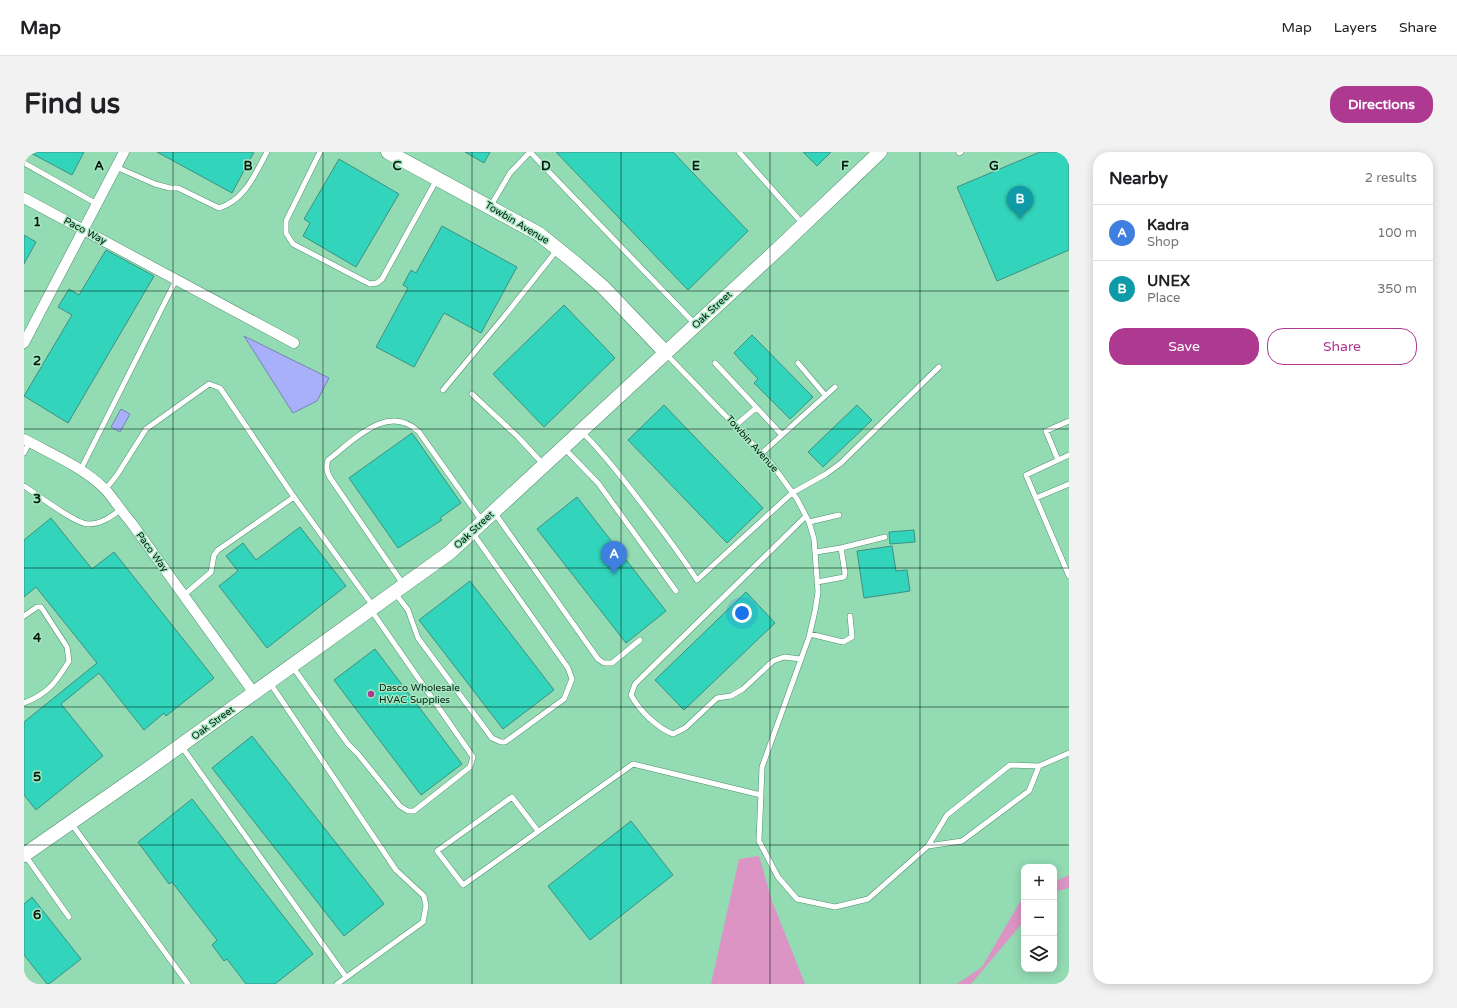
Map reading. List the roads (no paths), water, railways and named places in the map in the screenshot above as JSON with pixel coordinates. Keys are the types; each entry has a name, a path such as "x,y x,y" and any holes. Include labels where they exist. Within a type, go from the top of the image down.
{"street":[{"path":"24,344 124,152"},
{"name":"Towbin Avenue","path":"388,152 539,234 604,288 666,353"},
{"name":"Oak Street","path":"26,852 181,746 449,553 804,225 880,152"},
{"name":"Paco Way","path":"24,198 294,343"},
{"name":"Paco Way","path":"27,440 81,469 105,490 130,521 254,693"}],"lane":[{"path":"116,167 155,184 170,188 178,188 219,208 227,206 244,193 267,152"},
{"path":"320,152 286,221 286,233 293,244 370,284 377,283 382,279 437,178"},
{"path":"490,207 510,173 530,152 696,325"},
{"path":"739,152 804,225"},
{"path":"24,163 97,204"},
{"path":"443,390 558,249"},
{"path":"81,469 176,280"},
{"name":"Towbin Avenue","path":"666,353 762,453 792,493 806,516 809,522 816,552 817,582 815,611 810,634 762,767 759,841 778,877 797,899 835,907 868,899 928,846"},
{"path":"715,363 782,435"},
{"path":"798,363 825,395"},
{"path":"581,431 596,445 619,474 681,554 697,580 792,493 826,474 841,463 939,367"},
{"path":"105,490 117,476 146,429 209,384 220,388 473,757 470,767 414,811 408,811 400,806 358,754 348,744 292,666"},
{"path":"762,453 835,387"},
{"path":"472,394 518,437 544,465"},
{"path":"736,426 756,408"},
{"path":"472,532 568,668 572,679 564,699 505,742 492,738 418,638 399,589 327,472 326,465 328,460 374,425 396,421 405,422 419,432 483,521"},
{"path":"1058,460 1046,431 1069,421"},
{"path":"24,453 27,440"},
{"path":"563,448 598,483 676,591"},
{"path":"1069,455 1026,475 1069,576"},
{"path":"1036,498 1069,484"},
{"path":"24,486 74,520 88,524 105,520 120,510"},
{"path":"184,595 211,572 214,555 218,550 294,497"},
{"path":"493,512 598,659 604,664 612,663 640,640"},
{"path":"809,522 839,515"},
{"path":"801,659 784,657 773,661 743,689 731,696 718,698 685,728 673,734 665,731 636,704 631,695 635,684 806,516"},
{"path":"816,552 841,548 885,537"},
{"path":"817,582 844,577 845,574 841,548"},
{"path":"24,616 37,607 41,607 67,647 69,661 53,686 36,699 24,704"},
{"path":"810,634 843,642 852,637 850,616"},
{"path":"269,682 396,870 424,896 426,906 423,922 337,984"},
{"path":"181,746 346,977"},
{"path":"928,846 947,815 1010,765 1039,766 1069,753"},
{"path":"538,831 512,797 437,851 462,885 633,764 761,795"},
{"path":"928,846 962,841 1029,791 1039,766"},
{"path":"71,822 188,984"},
{"path":"26,852 69,917"}],"water":[{"path":"244,336 329,378 317,401 293,413"},
{"path":"121,409 130,414 120,432 111,427"}],"place":[{"name":"UNEX","path":"1020,219"},
{"name":"Kadra","path":"614,574"},
{"name":"Dasco Wholesale HVAC Supplies","path":"371,694"}]}
